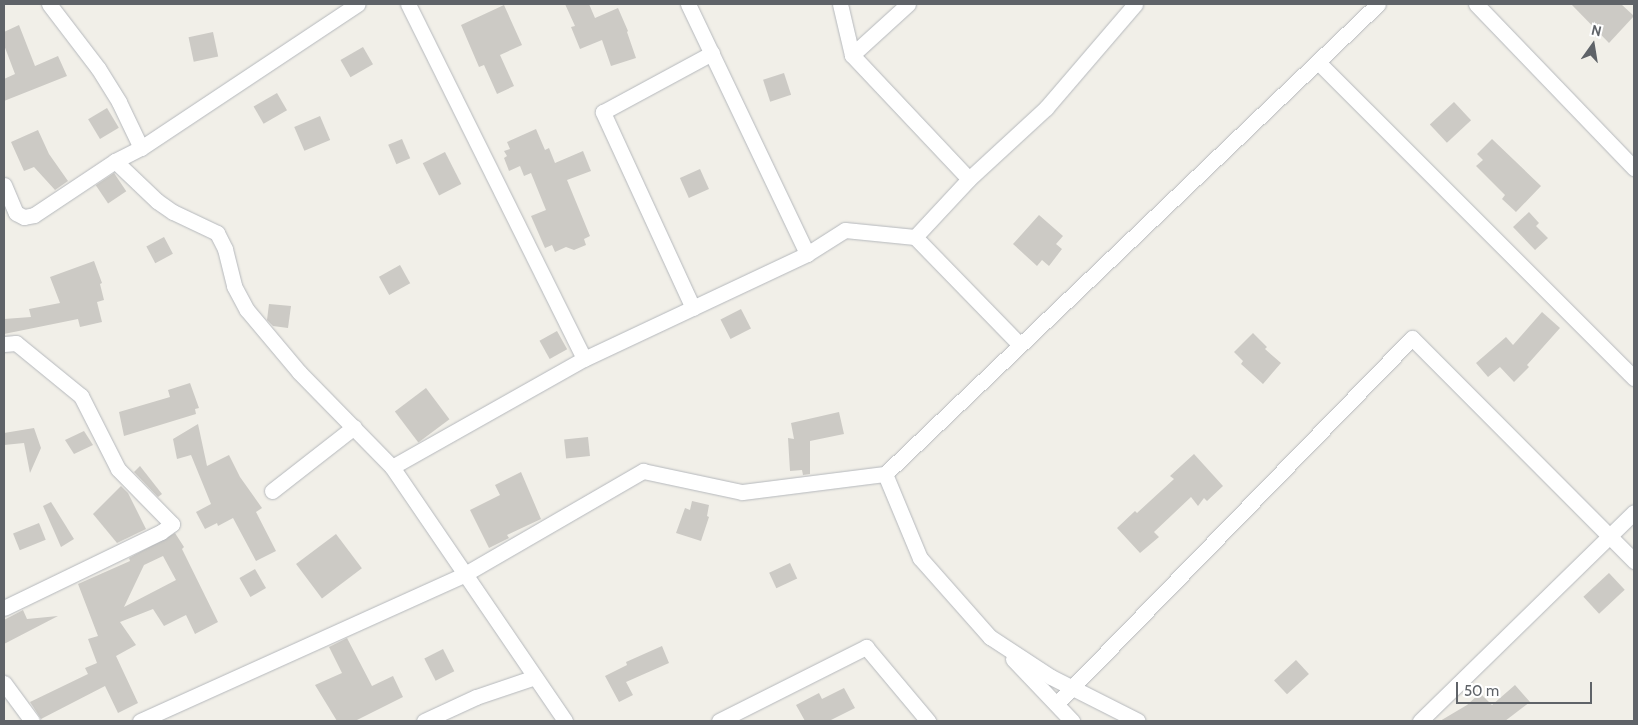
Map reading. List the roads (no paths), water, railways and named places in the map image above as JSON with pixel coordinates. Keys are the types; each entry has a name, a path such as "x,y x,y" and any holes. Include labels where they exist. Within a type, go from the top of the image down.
{"street":[{"path":"49,4 98,68 119,102 142,148"},
{"path":"4,185 16,213 20,216 29,217 49,207 115,162 142,148 358,4"},
{"path":"408,4 584,359"},
{"path":"688,4 807,254"},
{"path":"840,4 852,55 969,179"},
{"path":"852,55 908,4"},
{"path":"915,237 969,179 1046,108 1135,4"},
{"path":"140,721 465,574 643,472 742,492 886,474 1019,344 1378,4"},
{"path":"1476,4 1634,168"},
{"path":"693,308 602,112 712,53"},
{"path":"1318,62 1634,378"},
{"path":"115,162 173,212 217,233 225,249 234,286 247,310 299,372 392,467 565,721"},
{"path":"392,467 584,359 807,254 845,230 915,237 1019,344"},
{"path":"1057,703 1412,338 1634,561"},
{"path":"4,344 16,343 80,396 118,469 172,524 162,532 4,608"},
{"path":"272,491 354,427"},
{"path":"886,474 920,558 990,637 1057,703 1072,721"},
{"path":"1420,721 1634,512"},
{"path":"990,637 1051,677 1138,721"},
{"path":"719,721 866,647 928,721"},
{"path":"424,721 476,697 535,677"},
{"path":"4,683 32,721"}]}
